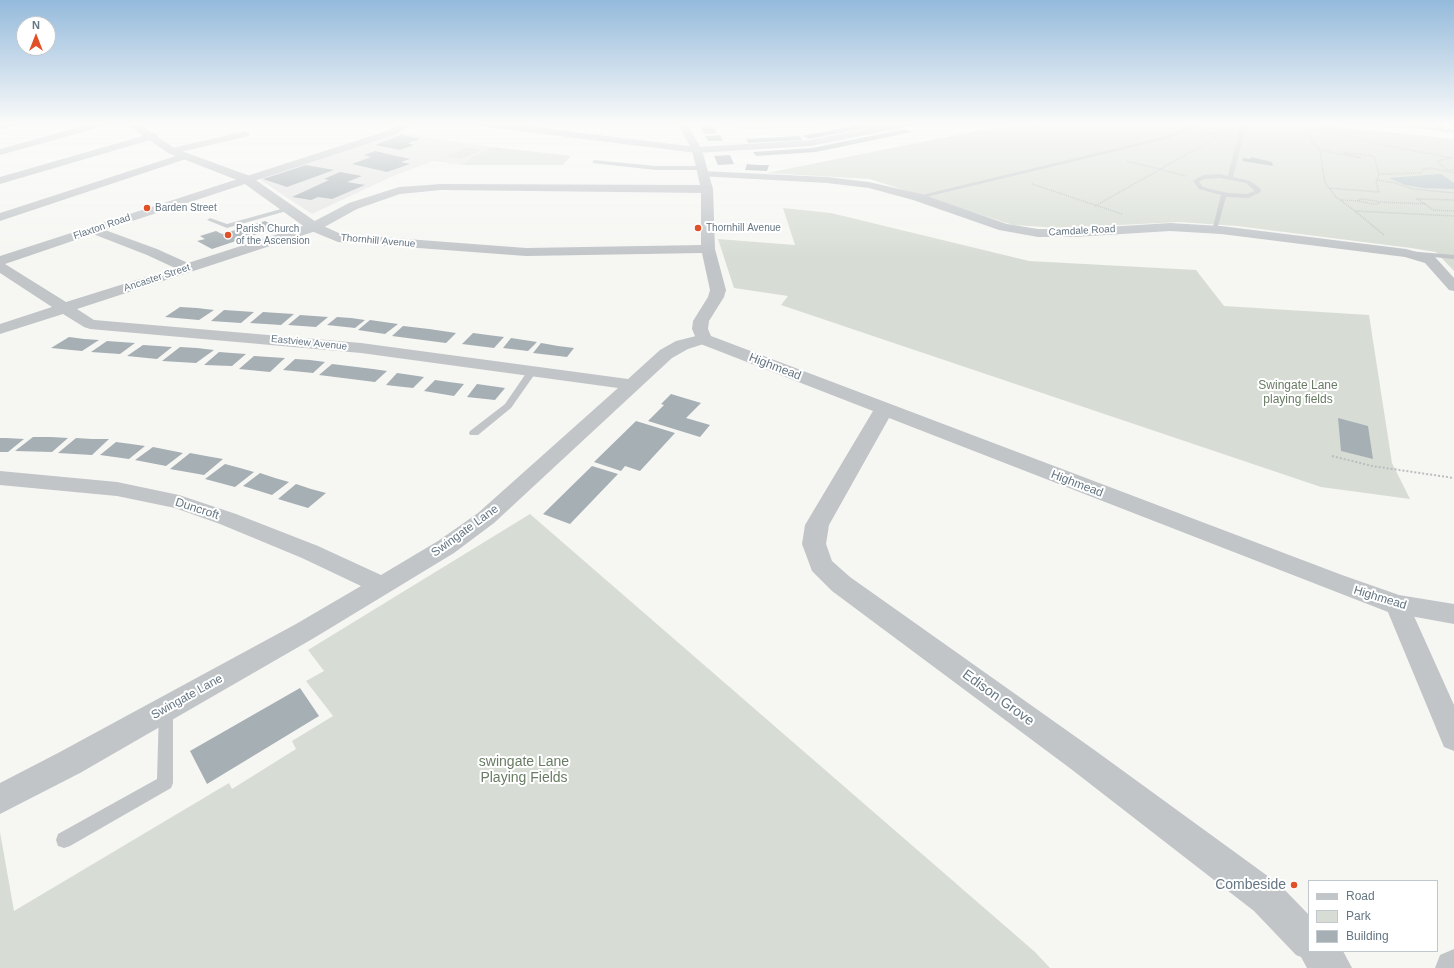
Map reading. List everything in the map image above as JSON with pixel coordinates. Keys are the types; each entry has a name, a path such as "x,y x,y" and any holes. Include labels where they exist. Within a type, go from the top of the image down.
{"street":[{"path":"0,181 44,168"},
{"path":"0,217 148,168"},
{"name":"Thornhill Avenue","path":"219,168 246,178 288,209 332,236 349,240 526,252 708,249"},
{"name":"Flaxton Road","path":"0,261 277,168"},
{"path":"703,171 707,189 708,249 718,290 716,297 701,321 700,329 704,339"},
{"name":"Camdale Road","path":"703,171 827,180 868,185 917,197 1004,227 1038,233 1074,233 1170,227 1214,230 1406,253 1430,260 1454,287"},
{"name":"Ancaster Street","path":"0,329 314,226 368,201 399,191 427,187 707,189"},
{"path":"93,230 152,252 187,268"},
{"name":"Eastview Avenue","path":"0,267 90,324 361,348 632,385"},
{"name":"Swingate Lane","path":"0,799 166,709 446,547 486,518 666,354 682,345 704,339"},
{"name":"Highmead","path":"704,339 1397,605 1454,614"},
{"name":"Edison Grove","path":"884,409 817,525 814,544 821,565 841,584 1089,764 1267,898 1308,941"},
{"name":"Duncroft","path":"0,478 117,489 179,502 228,519 310,552 381,585"},
{"path":"1397,605 1454,738"},
{"path":"1318,952 1333,968"}],"lane":[{"path":"659,168 703,171"},
{"path":"917,197 1038,168"},
{"path":"1230,178 1232,168"},
{"path":"1211,176 1230,178 1255,186 1258,189 1258,192 1248,196 1224,194 1201,188 1196,181 1198,179 1211,176"},
{"path":"1214,230 1224,194"},
{"path":"210,220 227,226 288,209"},
{"path":"1406,253 1454,257"},
{"path":"474,433 508,406 532,371"},
{"path":"64,840 165,782 166,709"}],"path":[{"path":"1153,168 1198,179"},
{"path":"1095,206 1163,168"},
{"path":"1323,168 1325,182 1329,188 1341,200 1406,253"},
{"path":"1329,188 1379,192 1377,180 1379,174 1377,168"},
{"path":"1379,174 1420,173 1424,169 1430,168"},
{"path":"1432,168 1454,170"},
{"path":"1447,170 1454,173"},
{"path":"1009,175 1095,206 1123,214"},
{"path":"1377,180 1396,183 1413,190 1454,192"},
{"path":"1454,200 1417,198 1433,210 1454,211"},
{"path":"1359,201 1358,200 1363,199 1380,202 1425,204"},
{"path":"1341,200 1359,201 1372,204 1378,204 1380,202"},
{"path":"1355,211 1454,216"},
{"path":"1332,456 1372,466 1454,478"}],"shaded area":[{"path":"292,168 414,168 391,177 312,214 259,179"},
{"path":"1441,174 1454,183 1454,189 1424,188 1405,185 1389,178"}],"green space":[{"path":"791,168 1454,168 1454,271 1436,252 1237,226 1179,222 1060,228 1013,225 870,179 767,173"},
{"name":"Swingate Lane playing fields","path":"783,208 831,213 1029,261 1196,270 1224,306 1369,315 1392,463 1410,499 1321,487 781,305 788,296 734,288 718,239 795,245"},
{"name":"swingate Lane Playing Fields","path":"530,514 1035,952 1050,968 0,968 0,832 14,911 229,783 232,789 296,749 292,741 333,716 306,681 324,671 308,650"}],"building":[{"path":"296,168 324,168 334,170 287,187 263,179"},
{"path":"370,168 398,168 387,172"},
{"path":"746,168 768,168 767,171 745,170"},
{"path":"340,172 362,176 347,182 365,185 332,199 318,197 311,200 292,197 329,180 324,179"},
{"name":"Parish Church of the Ascension","path":"265,221 278,227 212,249 197,241 205,239 200,236 216,231 222,234"},
{"path":"180,307 214,310 199,320 165,317"},
{"path":"224,310 254,312 241,323 211,321"},
{"path":"263,312 294,314 281,325 250,323"},
{"path":"300,315 328,317 316,327 288,325"},
{"path":"337,317 365,320 355,328 327,325"},
{"path":"370,320 398,324 385,334 358,330"},
{"path":"403,326 456,333 446,343 392,336"},
{"path":"473,333 504,337 494,348 462,344"},
{"path":"69,337 99,340 82,351 51,348"},
{"path":"511,338 537,342 528,351 503,348"},
{"path":"107,341 135,343 120,354 91,352"},
{"path":"541,343 574,348 567,357 533,353"},
{"path":"143,345 172,347 157,359 127,356"},
{"path":"180,347 214,350 196,363 162,361"},
{"path":"219,352 246,354 232,366 204,365"},
{"path":"254,356 285,358 270,372 239,369"},
{"path":"295,359 325,362 313,373 283,370"},
{"path":"332,364 387,371 375,382 319,375"},
{"path":"397,373 424,377 413,388 386,385"},
{"path":"435,380 464,384 454,396 424,391"},
{"path":"477,384 505,388 495,400 467,397"},
{"path":"671,394 701,403 686,418 710,425 700,437 648,421 664,405 661,404"},
{"path":"1338,418 1368,426 1373,459 1341,451"},
{"path":"636,421 675,433 640,471 625,466 621,471 594,462"},
{"path":"33,437 68,438 52,452 15,451"},
{"path":"0,438 24,439 8,452 0,452"},
{"path":"76,438 109,439 92,455 58,453"},
{"path":"116,442 145,446 129,459 100,455"},
{"path":"153,447 183,453 166,466 135,460"},
{"path":"190,453 223,459 204,475 170,469"},
{"path":"225,464 254,472 235,487 205,479"},
{"path":"592,466 618,474 570,524 543,514"},
{"path":"260,473 289,482 272,495 243,486"},
{"path":"296,484 326,493 308,508 278,499"},
{"path":"300,688 319,716 207,784 190,751"}],"place":[{"name":"Barden Street","path":"147,208"},
{"name":"Thornhill Avenue","path":"698,228"},
{"name":"Parish Church of the Ascension","path":"228,235"},
{"name":"Combeside","path":"1294,885"}]}
